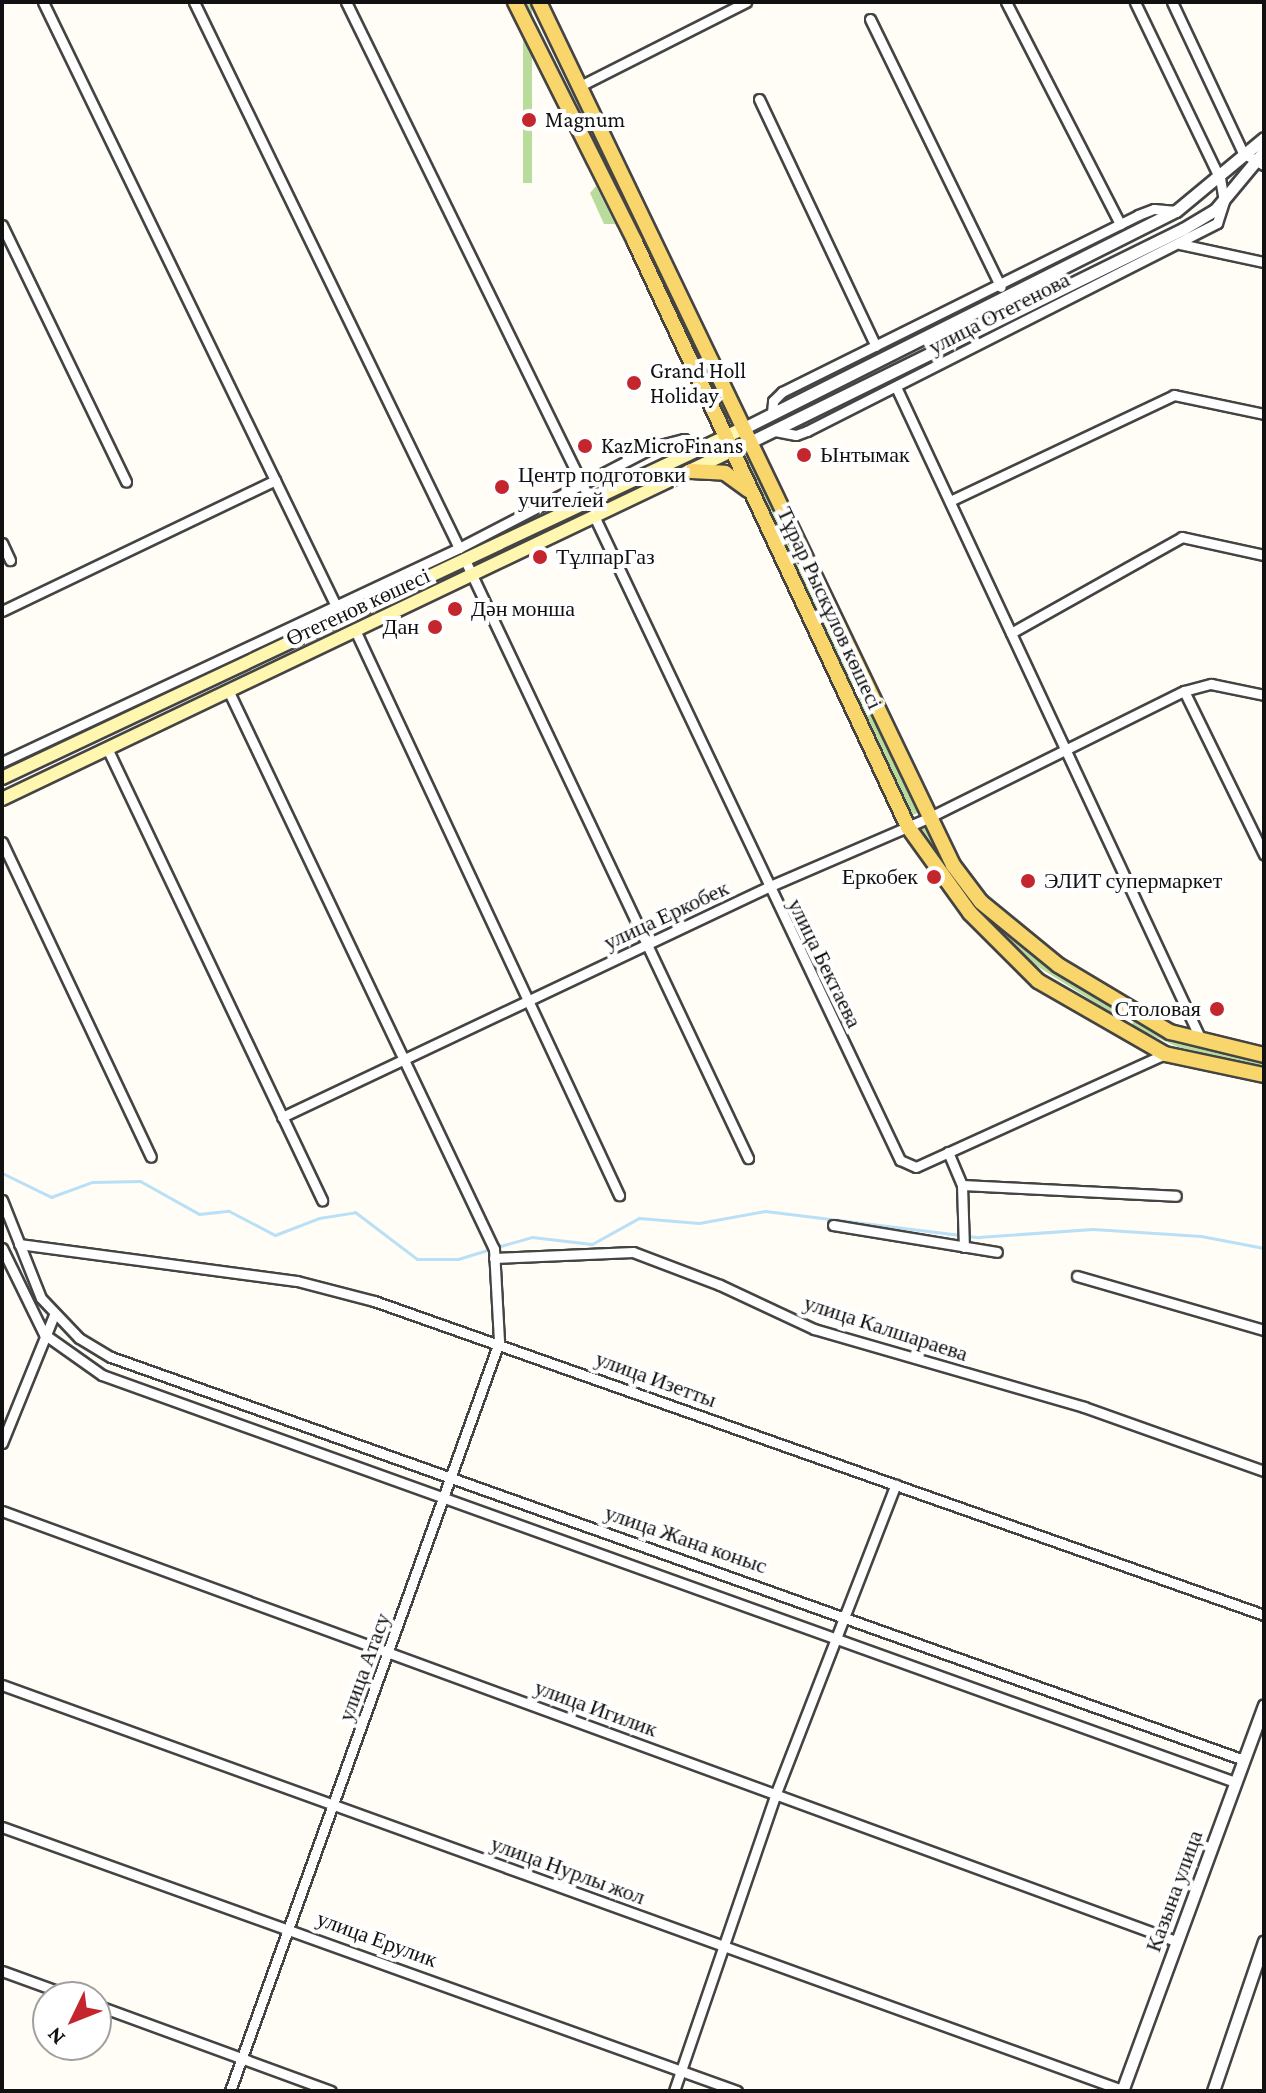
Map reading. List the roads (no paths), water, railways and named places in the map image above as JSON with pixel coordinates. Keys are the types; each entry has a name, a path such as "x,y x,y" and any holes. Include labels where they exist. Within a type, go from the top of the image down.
{"main road":[{"name":"Тұрар Рыскұлов көшесі","path":"515,2 635,242 908,827 970,913 1038,981 1165,1054 1264,1075"},
{"name":"Тұрар Рыскұлов көшесі","path":"539,2 928,818 981,902 1058,965 1170,1032 1264,1055"},
{"path":"602,176 618,167"},
{"path":"635,242 651,234"},
{"path":"728,444 744,428"},
{"path":"728,444 750,442"},
{"name":"Өтегенов көшесі","path":"2,778 323,625 462,553 591,502 694,452 728,444"},
{"name":"Өтегенов көшесі","path":"2,799 595,518 691,471 728,444"},
{"path":"691,471 725,473 752,494"},
{"path":"848,698 867,688"},
{"path":"1122,1029 1133,1010"}],"street":[{"path":"43,2 341,616"},
{"path":"194,2 462,553 748,1158"},
{"path":"346,2 591,502"},
{"path":"580,86 746,2"},
{"path":"1006,2 1120,224"},
{"path":"1135,2 1220,179 1224,201"},
{"path":"1172,2 1243,153 1261,164"},
{"path":"870,19 1001,287"},
{"path":"759,99 876,346"},
{"name":"улица Отегенова","path":"744,428 1176,211 1220,179 1243,153 1264,138"},
{"name":"улица Отегенова","path":"750,442 1066,290 1183,229 1224,201 1261,164 1264,151"},
{"name":"улица Отегенова","path":"775,431 796,435 1180,244 1217,223 1224,201"},
{"name":"улица Отегенова","path":"772,413 773,401 782,392 1001,287 1120,224 1154,209 1176,211"},
{"path":"2,225 126,482"},
{"path":"1180,244 1264,262"},
{"path":"896,387 1202,1042"},
{"path":"950,501 1174,395 1264,414"},
{"path":"2,762 335,604 462,553 656,446 684,439 694,452"},
{"path":"2,611 275,480"},
{"name":"улица Бектаева","path":"595,518 900,1160 916,1167 1165,1054"},
{"path":"1011,633 1182,537 1264,555"},
{"path":"2,543 10,560"},
{"path":"323,625 332,641"},
{"path":"355,630 619,1195"},
{"path":"1264,695 1211,684 1184,691 1264,854"},
{"name":"улица Еркобек","path":"282,1117 768,887 928,818 1184,691"},
{"path":"229,692 494,1254"},
{"path":"107,748 322,1200"},
{"path":"2,842 151,1157"},
{"path":"948,1152 962,1185 964,1247"},
{"path":"962,1185 1176,1196"},
{"name":"улица Жана коныс","path":"4,1204 19,1244 54,1315 79,1338 115,1358 846,1615 1244,1760"},
{"path":"833,1225 997,1252"},
{"name":"улица Изетты","path":"19,1244 297,1281 499,1342 1264,1615"},
{"name":"улица Жана коныс","path":"2,1248 44,1334 71,1357 113,1379 1235,1782"},
{"name":"улица Калшараева","path":"494,1254 633,1252 720,1285 814,1329 1084,1407 1264,1471"},
{"name":"улица Атасу","path":"230,2091 292,1928 332,1804 499,1342 494,1254"},
{"path":"1077,1276 1264,1330"},
{"path":"2,1285 15,1279"},
{"path":"2,1443 54,1315"},
{"path":"113,1379 115,1358"},
{"path":"674,2091 776,1793 896,1484"},
{"name":"улица Игилик","path":"2,1511 1176,1941"},
{"name":"улица Нурлы жол","path":"2,1685 1122,2090"},
{"name":"Казына улица","path":"1122,2090 1264,1705"},
{"name":"улица Ерулик","path":"2,1827 292,1928 737,2091"},
{"path":"1213,2091 1264,1941"},
{"path":"2,1971 32,1982"},
{"path":"112,2011 331,2091"}],"waterway":[{"path":"2,1173 51,1197 92,1182 140,1181 199,1214 229,1211 275,1235 319,1218 355,1212 417,1259 458,1259 490,1249"},
{"path":"497,1247 532,1237 592,1244 639,1218 699,1223 765,1211 978,1237 1093,1229 1201,1236 1264,1248"}],"place":[{"name":"Magnum","path":"529,120"},
{"name":"Grand Holl Holiday","path":"634,383"},
{"name":"KazMicroFinans","path":"585,446"},
{"name":"Ынтымак","path":"804,455"},
{"name":"Центр подготовки учителей","path":"502,487"},
{"name":"ТұлпарГаз","path":"540,557"},
{"name":"Дән монша","path":"455,609"},
{"name":"Дан","path":"435,627"},
{"name":"Еркобек","path":"934,877"},
{"name":"ЭЛИТ супермаркет","path":"1028,881"},
{"name":"Столовая","path":"1217,1009"}]}
